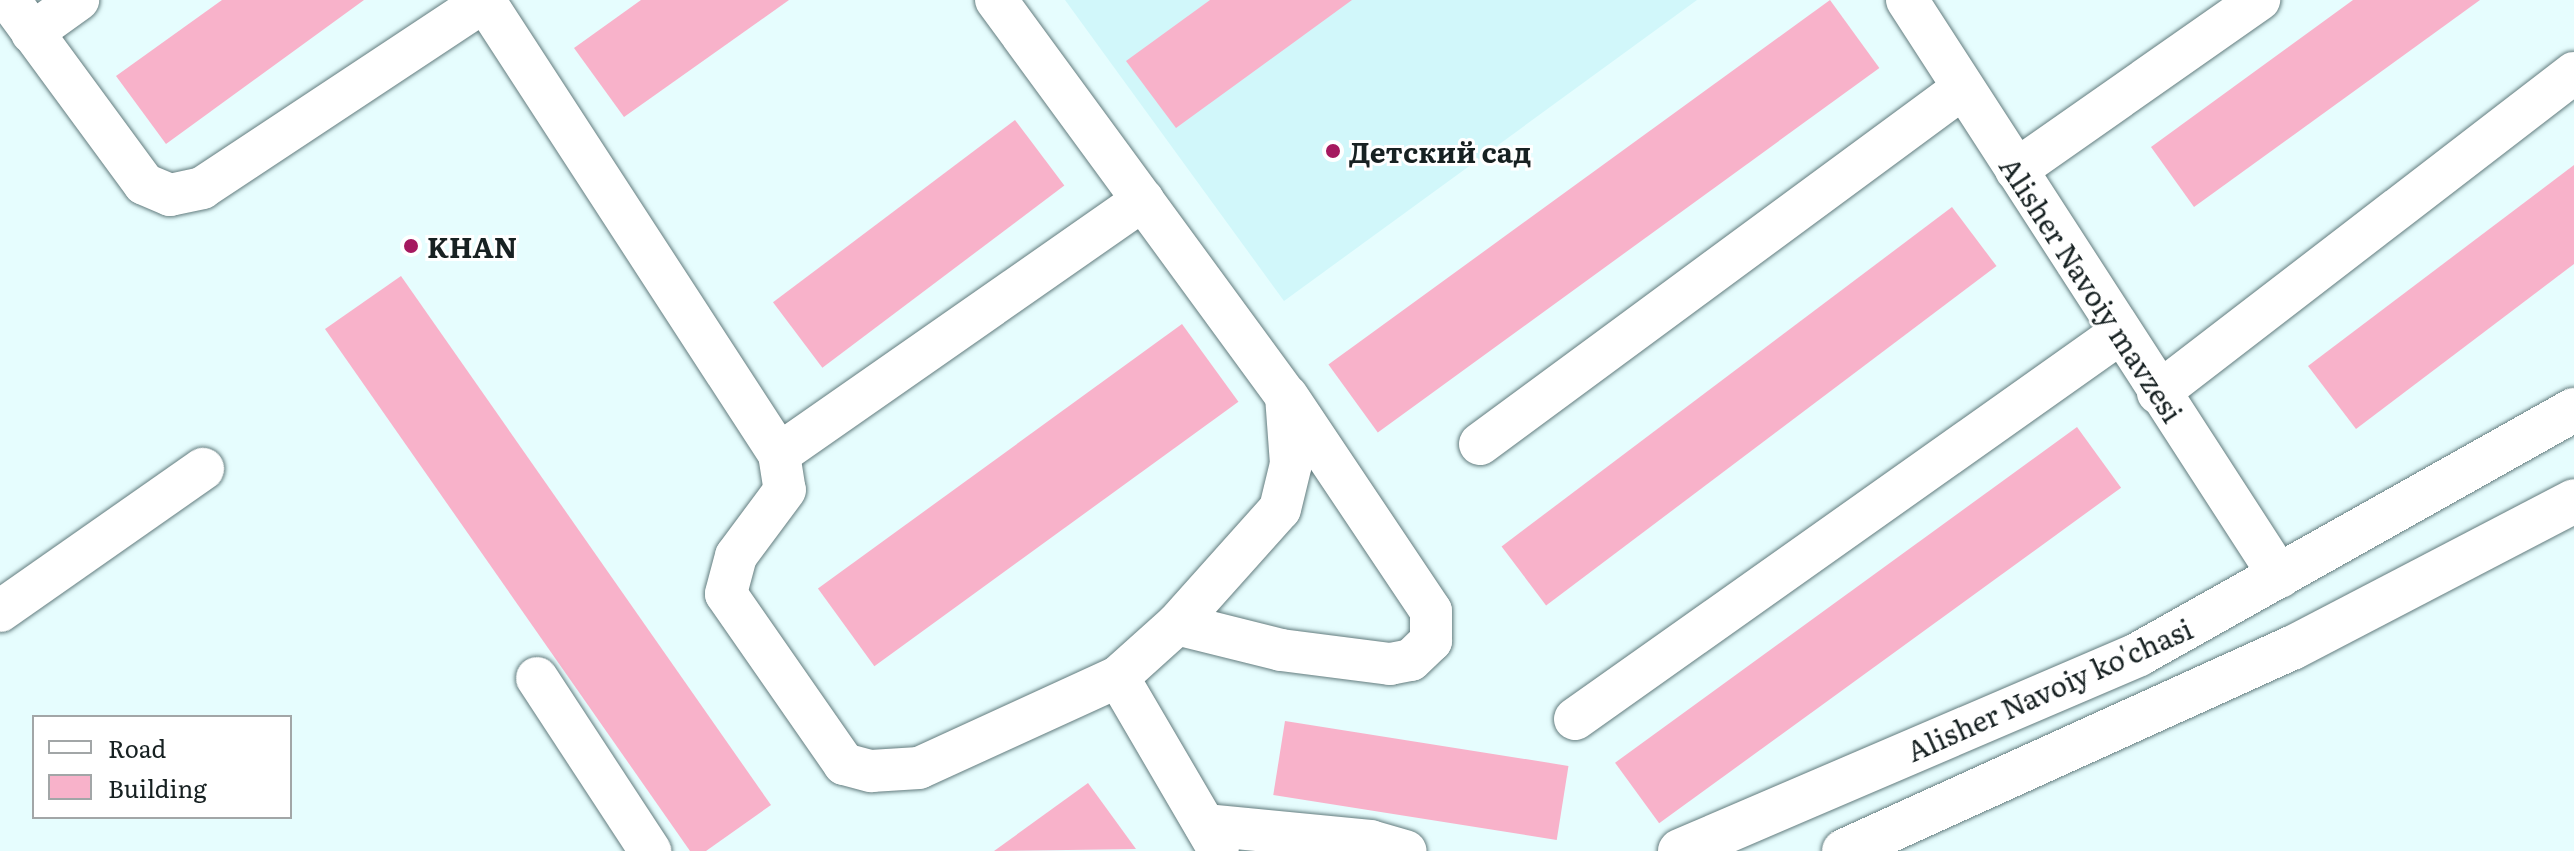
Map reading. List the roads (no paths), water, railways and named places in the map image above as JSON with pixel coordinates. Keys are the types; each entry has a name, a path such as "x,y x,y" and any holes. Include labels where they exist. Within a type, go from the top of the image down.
{"main road":[{"name":"Alisher Navoiy ko'chasi","path":"1680,851 2139,654 2574,410"},
{"path":"1844,851 2292,648 2574,501"}],"street":[{"path":"78,0 20,17 144,184 170,195 202,188 484,1 779,454 785,490 736,556 726,594 844,764 871,771 919,768 1118,677 1177,624 1280,509 1291,464 1286,396"},
{"path":"996,0 1286,396 1431,611 1431,641 1411,660 1390,664 1281,650 1177,624"},
{"name":"Alisher Navoiy mavzesi","path":"1907,0 2119,334 2280,577"},
{"path":"2016,170 2259,0"},
{"path":"2158,393 2574,73"},
{"path":"1480,444 1963,88"},
{"path":"779,454 1143,200"},
{"path":"1575,719 2119,334"},
{"path":"0,611 203,469"},
{"path":"1118,677 1212,838 1370,841 1406,851"},
{"path":"537,678 650,851"}],"place":[{"name":"Детский сад","path":"1333,151"},
{"name":"KHAN","path":"411,246"}]}
